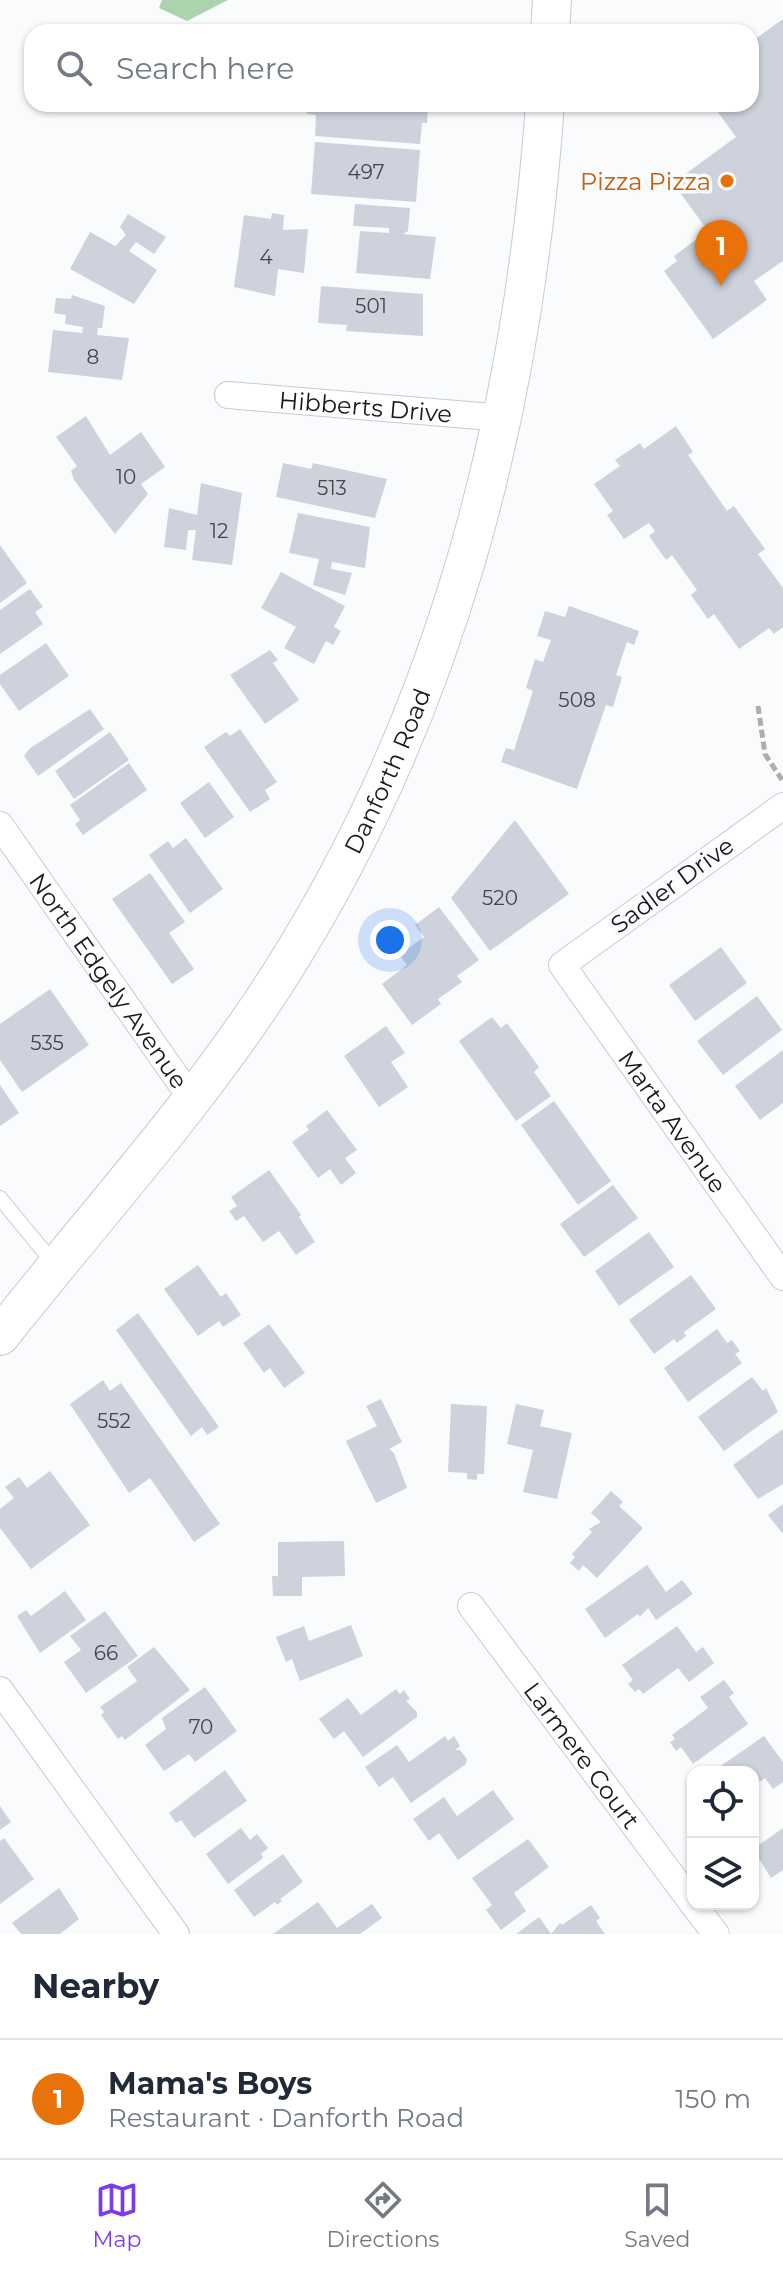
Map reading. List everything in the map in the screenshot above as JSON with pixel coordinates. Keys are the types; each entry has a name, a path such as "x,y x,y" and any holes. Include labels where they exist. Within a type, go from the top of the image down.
{"main road":[{"path":"550,24 552,0"},
{"name":"Danforth Road","path":"0,1336 191,1098 280,976 349,855 409,726 466,566 504,418 524,302 544,112"}],"street":[{"name":"Hibberts Drive","path":"228,395 504,418"},
{"name":"Sadler Drive","path":"562,965 783,806"},
{"name":"North Edgely Avenue","path":"0,825 191,1098"},
{"name":"Marta Avenue","path":"562,965 783,1277"},
{"name":"Larmere Court","path":"471,1606 687,1896"},
{"path":"0,1690 176,1934"},
{"name":"Larmere Court","path":"698,1910 716,1934"}],"lane":[{"path":"0,1198 56,1266"}],"path":[{"path":"758,706 765,754 783,781"}],"green space":[{"path":"162,0 228,0 187,21 159,8"}],"building":[{"path":"783,19 783,261 754,281 767,300 713,339 664,271 677,261 674,256 708,231 673,183 736,137 718,112 759,112 759,36"},
{"path":"428,112 427,123 422,123 420,144 315,136 316,115 307,114"},
{"path":"315,142 420,150 416,202 311,194"},
{"path":"355,204 410,208 408,231 403,234 436,237 430,279 356,273 360,231 389,233 389,228 353,226"},
{"path":"272,213 284,215 283,230 308,229 304,273 278,269 275,296 234,287 244,215 271,219"},
{"path":"128,214 166,237 154,254 136,242 129,251 157,270 134,304 70,269 90,232 115,246 126,235 120,227"},
{"path":"321,286 423,294 423,336 346,331 347,325 318,323"},
{"path":"72,295 105,306 102,328 98,328 97,335 129,338 122,380 48,372 53,330 82,333 83,327 65,324 66,315 54,313 56,298 71,299"},
{"path":"86,416 110,455 141,432 165,467 141,484 148,494 115,534 74,480 71,471 77,466 56,437"},
{"path":"676,426 693,452 688,455 727,511 734,506 765,549 758,554 783,588 783,627 774,634 769,628 739,649 714,614 708,619 691,595 697,590 672,555 666,560 649,536 655,531 649,523 624,539 607,515 613,511 594,484 620,466 615,460 640,443 644,449"},
{"path":"283,463 311,469 313,463 387,479 375,518 276,497"},
{"path":"201,483 242,493 232,565 192,560 196,530 188,530 186,550 164,547 169,508 197,515"},
{"path":"298,513 370,527 365,568 332,562 331,569 352,573 345,595 313,585 319,559 289,553"},
{"path":"0,545 27,583 0,603"},
{"path":"281,572 345,606 334,627 341,631 333,645 326,641 314,664 284,648 296,627 261,608"},
{"path":"30,589 43,607 35,612 43,624 0,654 0,610"},
{"path":"569,606 639,631 634,645 627,642 616,675 622,677 613,707 606,705 577,789 501,762 506,748 514,750 533,691 526,688 535,659 543,662 551,640 537,636 545,611 565,617"},
{"path":"46,643 69,676 19,711 0,684 0,675"},
{"path":"270,650 278,660 273,663 299,700 265,724 230,675"},
{"path":"90,709 104,729 38,776 24,756 29,749"},
{"path":"240,729 277,782 265,790 270,799 250,812 204,747 226,732 230,736"},
{"path":"110,732 129,760 74,799 55,771"},
{"path":"129,763 147,790 83,835 75,824 80,820 70,805"},
{"path":"209,782 234,817 205,838 180,803"},
{"path":"515,820 569,894 490,951 451,898"},
{"path":"186,838 223,889 190,913 149,855 168,841 173,848"},
{"path":"150,873 185,922 169,933 194,969 172,984 112,899"},
{"path":"439,907 479,960 457,976 462,982 438,999 441,1004 412,1025 382,984 407,965 399,955 424,937 415,925"},
{"path":"721,947 747,983 695,1021 669,985"},
{"path":"50,989 89,1045 22,1092 0,1060 0,1024"},
{"path":"757,996 782,1030 723,1075 697,1041"},
{"path":"492,1017 501,1028 507,1023 539,1067 534,1072 551,1096 516,1121 459,1041"},
{"path":"386,1026 405,1053 391,1062 408,1087 379,1107 344,1056"},
{"path":"783,1050 783,1103 760,1120 735,1086"},
{"path":"0,1085 19,1113 0,1126"},
{"path":"554,1101 611,1181 578,1205 521,1125"},
{"path":"327,1110 357,1150 345,1158 356,1173 341,1185 330,1169 318,1178 292,1142 309,1130 306,1126"},
{"path":"269,1170 301,1215 299,1217 315,1242 296,1255 279,1231 263,1242 244,1216 236,1221 229,1211 237,1206 231,1197"},
{"path":"613,1185 638,1218 584,1257 560,1224"},
{"path":"649,1232 674,1267 619,1306 595,1271"},
{"path":"198,1265 221,1297 226,1293 241,1315 223,1327 219,1321 198,1336 164,1289"},
{"path":"691,1275 716,1309 684,1332 686,1336 677,1343 674,1339 654,1354 629,1320"},
{"path":"138,1313 219,1427 207,1435 202,1427 191,1436 116,1330"},
{"path":"269,1324 305,1373 284,1388 270,1368 264,1373 243,1343"},
{"path":"717,1329 727,1343 732,1340 740,1351 735,1354 742,1363 688,1402 664,1368"},
{"path":"752,1377 763,1391 766,1388 778,1412 724,1451 698,1417"},
{"path":"103,1380 110,1391 121,1383 220,1524 194,1542 150,1478 129,1493 70,1404"},
{"path":"381,1399 402,1442 389,1449 394,1453 407,1488 376,1503 346,1441 377,1426 366,1406"},
{"path":"451,1404 487,1406 484,1474 477,1474 477,1480 467,1479 467,1473 448,1472"},
{"path":"516,1404 544,1410 540,1426 572,1433 557,1499 523,1492 533,1450 507,1444"},
{"path":"783,1429 783,1484 758,1499 733,1465"},
{"path":"50,1471 90,1525 31,1569 0,1528 0,1509 14,1498 5,1487 19,1477 27,1488"},
{"path":"611,1491 623,1502 619,1506 643,1528 597,1578 583,1565 579,1571 570,1563 575,1557 572,1554 592,1532 589,1529 601,1522 591,1513"},
{"path":"783,1504 783,1534 768,1515"},
{"path":"344,1541 345,1576 302,1577 302,1596 273,1596 272,1576 278,1576 278,1542"},
{"path":"647,1565 666,1592 682,1580 693,1594 656,1620 648,1608 640,1617 638,1614 605,1638 585,1609"},
{"path":"65,1591 86,1620 40,1653 17,1616 26,1610 31,1616"},
{"path":"105,1611 138,1656 86,1693 64,1662 81,1650 70,1636"},
{"path":"351,1625 363,1656 300,1681 292,1659 286,1662 276,1637 304,1626 309,1641"},
{"path":"677,1626 696,1652 703,1647 714,1663 689,1682 678,1668 643,1694 639,1689 635,1692 628,1684 633,1680 622,1665"},
{"path":"154,1647 190,1690 125,1740 122,1736 118,1739 101,1715 104,1712 100,1707 137,1681 127,1667"},
{"path":"724,1680 734,1693 729,1697 748,1724 693,1764 681,1747 676,1751 670,1742 675,1739 672,1735 708,1708 700,1697"},
{"path":"205,1687 237,1731 195,1762 189,1754 164,1771 145,1745 166,1729 162,1718"},
{"path":"396,1689 400,1694 404,1690 410,1699 406,1701 417,1712 417,1717 363,1757 344,1731 334,1739 319,1719 348,1698 361,1715"},
{"path":"445,1736 448,1741 454,1736 460,1746 455,1750 460,1750 467,1759 466,1764 411,1803 393,1777 379,1787 365,1767 397,1745 409,1762"},
{"path":"764,1736 783,1762 783,1782 773,1789 765,1778 759,1782 759,1766 721,1766"},
{"path":"225,1770 247,1801 194,1838 181,1820 176,1823 169,1813"},
{"path":"493,1790 514,1819 458,1860 439,1833 429,1841 413,1819 444,1797 457,1816"},
{"path":"0,1806 11,1822 0,1830"},
{"path":"241,1828 250,1840 257,1834 268,1848 261,1854 263,1858 228,1884 206,1854"},
{"path":"783,1828 783,1870 771,1878 759,1859 759,1845"},
{"path":"4,1838 34,1879 0,1904 0,1841"},
{"path":"528,1839 549,1867 514,1893 526,1911 501,1930 486,1910 492,1905 472,1878"},
{"path":"283,1854 303,1882 280,1899 282,1901 277,1905 275,1902 254,1917 234,1890"},
{"path":"59,1888 79,1919 60,1934 21,1934 12,1923"},
{"path":"318,1902 337,1928 372,1904 382,1918 360,1934 273,1934"},
{"path":"591,1905 600,1918 596,1921 605,1934 551,1934 560,1923 562,1925"},
{"path":"539,1917 551,1934 516,1934"}],"place":[{"name":"Pizza Pizza","path":"727,181"},
{"name":"Mama's Boys","path":"721,286"}]}
